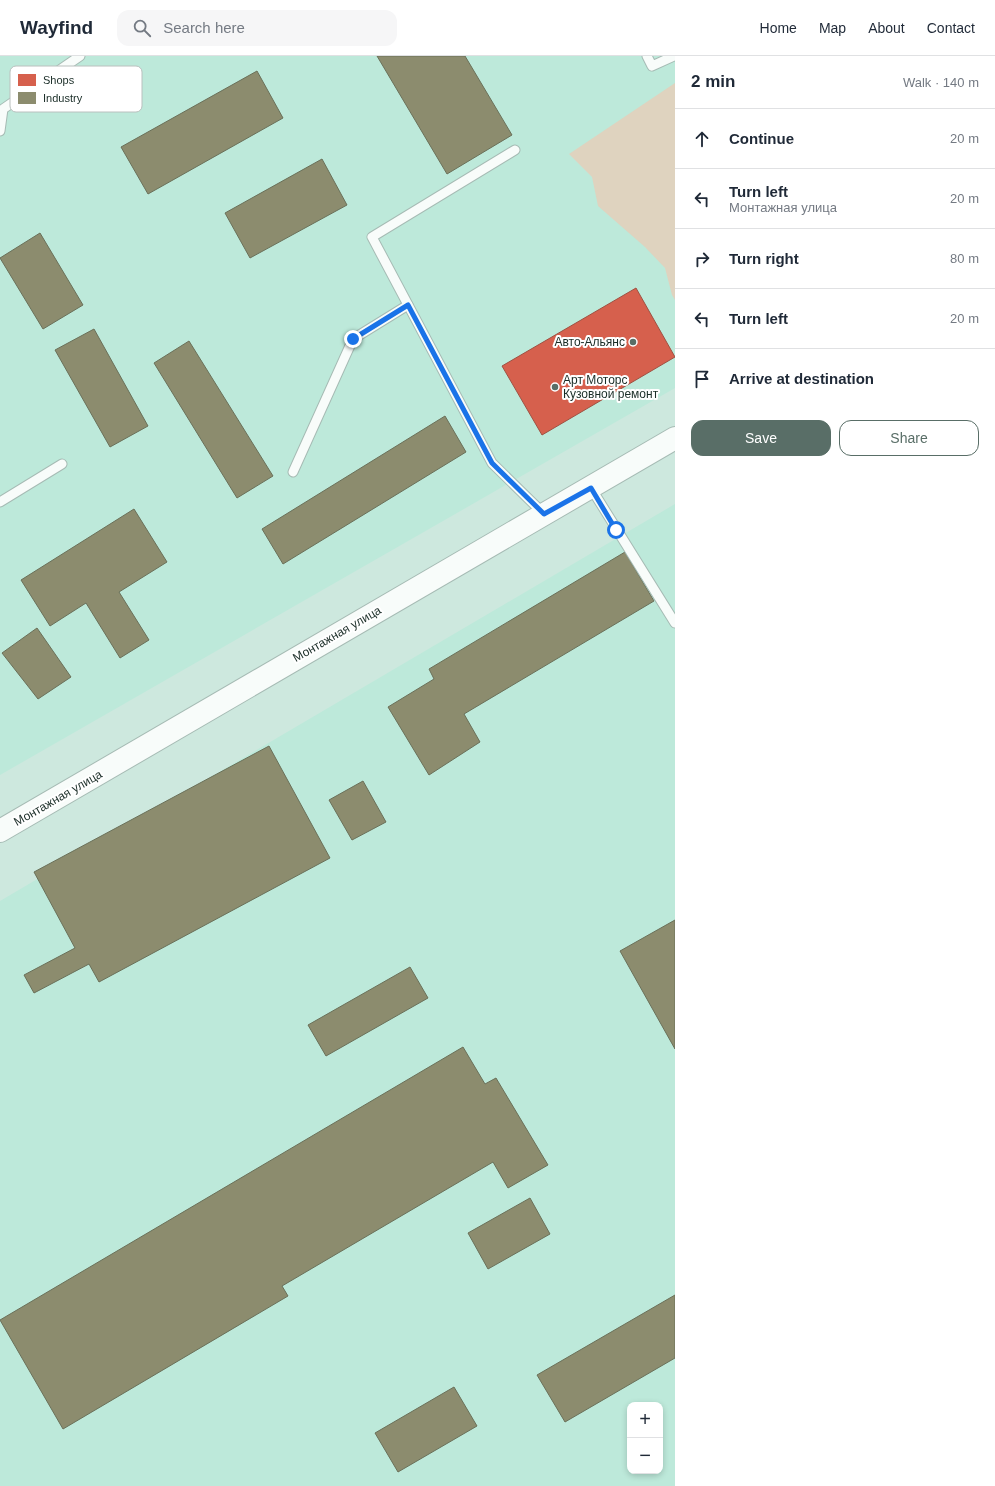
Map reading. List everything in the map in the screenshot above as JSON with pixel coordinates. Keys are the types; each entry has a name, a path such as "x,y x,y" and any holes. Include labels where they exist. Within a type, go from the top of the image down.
{"street":[{"name":"Монтажная улица","path":"0,832 675,438"}],"lane":[{"path":"65,66 80,56"},
{"path":"647,56 652,66 674,56"},
{"path":"0,131 2,109 10,104"},
{"path":"515,150 372,237 492,463 544,514"},
{"path":"293,472 353,339 408,305"},
{"path":"0,502 62,464"},
{"path":"591,488 675,624"}],"shaded area":[{"path":"0,56 675,56 675,388 0,775"},
{"path":"675,83 675,300 672,295 665,268 645,247 598,206 592,177 569,154"},
{"path":"675,504 675,1486 0,1486 0,901"}],"building: Shops":[{"path":"636,288 675,357 542,435 502,366"}],"building: Industry":[{"path":"377,56 465,56 512,135 447,174"},
{"path":"257,71 283,118 148,194 121,147"},
{"path":"322,159 347,205 250,258 225,213"},
{"path":"40,233 83,305 43,329 0,258"},
{"path":"94,329 148,426 110,447 55,350"},
{"path":"189,341 273,476 237,498 154,363"},
{"path":"445,416 466,452 283,564 262,529"},
{"path":"134,509 167,562 119,592 149,640 120,658 86,603 50,626 21,580"},
{"path":"625,552 654,601 464,714 480,742 429,775 388,707 434,679 429,669"},
{"path":"37,628 71,677 38,699 2,653"},
{"path":"269,746 330,858 99,982 89,964 34,993 24,975 75,948 34,872"},
{"path":"363,781 386,822 352,840 329,800"},
{"path":"675,920 675,1049 620,951"},
{"path":"410,967 428,998 326,1056 308,1025"},
{"path":"463,1047 485,1084 496,1078 548,1165 508,1188 493,1162 282,1286 288,1296 63,1429 0,1320"},
{"path":"530,1198 550,1234 488,1269 468,1233"},
{"path":"675,1295 675,1358 565,1422 537,1375"},
{"path":"454,1387 477,1426 398,1472 375,1433"}],"place":[{"name":"Авто-Альянс","path":"633,342"},
{"name":"Арт Моторс Кузовной ремонт","path":"555,387"}],"route":[{"path":"353,339 408,305 492,463 544,514 591,488 616,530"}]}
